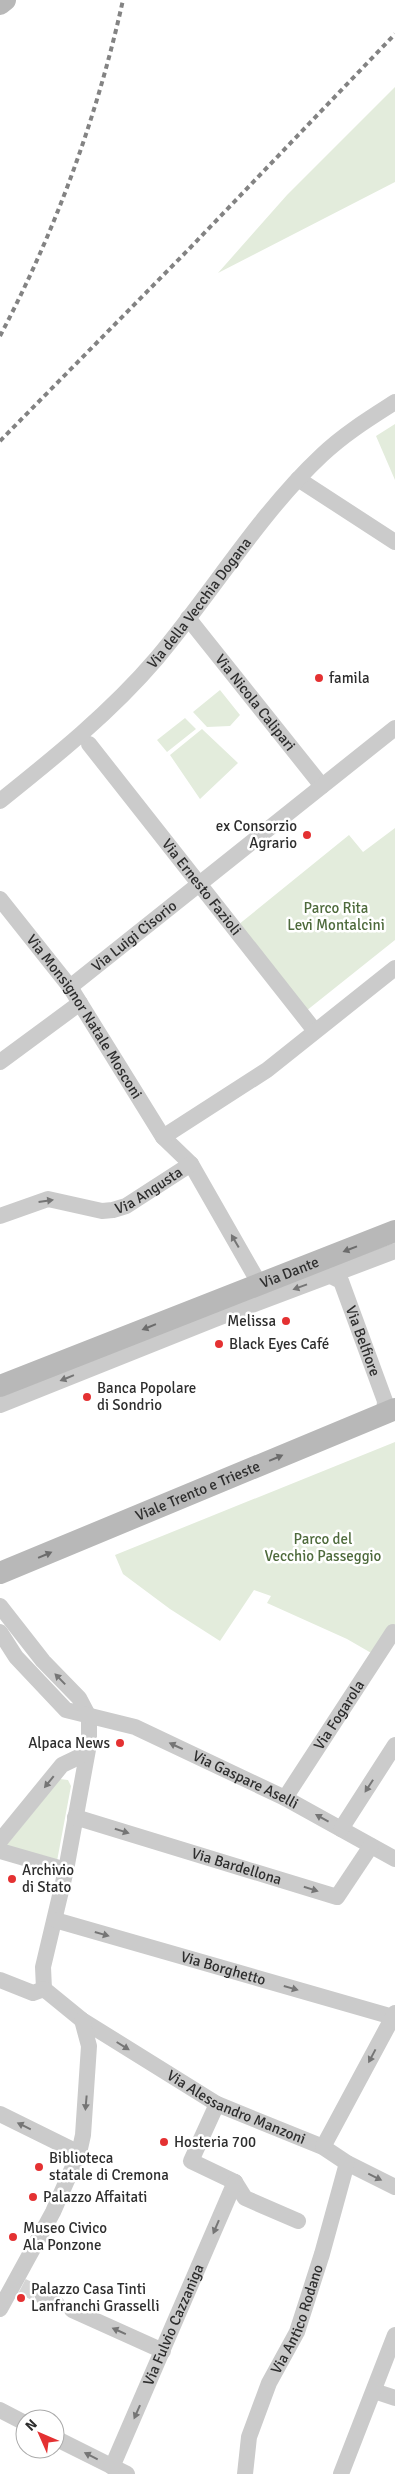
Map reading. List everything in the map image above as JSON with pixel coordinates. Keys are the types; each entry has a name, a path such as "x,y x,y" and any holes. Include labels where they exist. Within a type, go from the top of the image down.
{"main road":[{"path":"0,4 4,0"},
{"name":"Via Dante","path":"0,1386 259,1283 395,1246"},
{"name":"Viale Trento e Trieste","path":"0,1573 391,1406"}],"street":[{"name":"Via della Vecchia Dogana","path":"0,801 92,724 156,658 273,506 298,479 349,432 395,402"},
{"path":"298,479 395,542"},
{"name":"Via Nicola Calipari","path":"188,618 322,786"},
{"name":"Via Luigi Cisorio","path":"70,987 395,728"},
{"name":"Via Ernesto Fazioli","path":"89,744 315,1032"},
{"name":"Via Monsignor Natale Mosconi","path":"0,898 70,987 163,1138 192,1164"},
{"path":"163,1138 267,1070 395,968"},
{"path":"0,1062 80,1003"},
{"name":"Via Angusta","path":"0,1216 48,1199 102,1211 113,1210 126,1206 192,1164 259,1283"},
{"name":"Via Dante","path":"0,1405 215,1318 355,1267 395,1246"},
{"name":"Via Belfiore","path":"355,1267 350,1278 391,1406"},
{"name":"Via Belfiore","path":"331,1276 341,1281 385,1400 391,1406"},
{"name":"Via Dante","path":"184,1313 215,1318"},
{"path":"98,1366 112,1341"},
{"path":"0,1606 43,1661 79,1698 88,1717 87,1753 66,1870 43,1967 44,1989 33,1993 0,1980"},
{"name":"Via Gaspare Aselli","path":"0,1632 16,1657 66,1710 88,1717 135,1727 284,1798 371,1846 393,1855"},
{"name":"Via Fogarola","path":"284,1798 394,1632"},
{"path":"341,1829 395,1745"},
{"path":"0,1841 62,1765 87,1753"},
{"name":"Via Bardellona","path":"76,1817 337,1897 371,1846"},
{"path":"0,1851 66,1870"},
{"name":"Via Borghetto","path":"55,1920 394,2015"},
{"name":"Via Alessandro Manzoni","path":"44,1989 82,2020 217,2104 323,2146 347,2164 395,2187"},
{"path":"323,2146 394,2015"},
{"path":"0,2308 18,2284 79,2153 87,2098 89,2046 82,2020"},
{"path":"217,2104 191,2161 235,2182 245,2198 298,2220"},
{"path":"0,2114 79,2153"},
{"name":"Via Antico Rodano","path":"245,2474 249,2437 268,2383 297,2332 322,2254 347,2164"},
{"name":"Via Fulvio Cazzaniga","path":"119,2470 163,2351 235,2182"},
{"path":"57,2304 163,2351"},
{"path":"342,2474 395,2336"},
{"path":"374,2391 395,2398"},
{"path":"0,2410 15,2418"},
{"path":"65,2443 119,2470"}],"green space":[{"path":"395,87 395,182 218,273 287,195"},
{"path":"395,424 395,480 376,436"},
{"path":"220,690 240,715 230,726 207,727 193,712"},
{"path":"185,718 196,729 167,752 157,740"},
{"path":"202,729 238,763 200,799 170,755"},
{"name":"Parco Rita Levi Montalcini","path":"395,828 395,940 306,1011 238,925 349,835 363,852"},
{"name":"Parco del Vecchio Passeggio","path":"395,1442 395,1624 373,1654 347,1639 267,1603 271,1596 254,1590 220,1641 170,1609 123,1574 115,1555"},
{"path":"60,1779 68,1780 71,1786 57,1861 5,1847"}],"tunnel":[{"path":"22,2286 43,2297"}],"railway":[{"path":"0,336 39,255 73,172 101,87 123,0"},
{"path":"0,441 190,248 395,34"}],"place":[{"name":"famila","path":"319,678"},
{"name":"ex Consorzio Agrario","path":"307,835"},
{"name":"Melissa","path":"286,1321"},
{"name":"Black Eyes Café","path":"219,1344"},
{"name":"Banca Popolare di Sondrio","path":"87,1397"},
{"name":"Alpaca News","path":"120,1743"},
{"name":"Archivio di Stato","path":"12,1879"},
{"name":"Hosteria 700","path":"164,2142"},
{"name":"Biblioteca statale di Cremona","path":"39,2167"},
{"name":"Palazzo Affaitati","path":"33,2197"},
{"name":"Museo Civico Ala Ponzone","path":"13,2237"},
{"name":"Palazzo Casa Tinti Lanfranchi Grasselli","path":"21,2298"}]}
